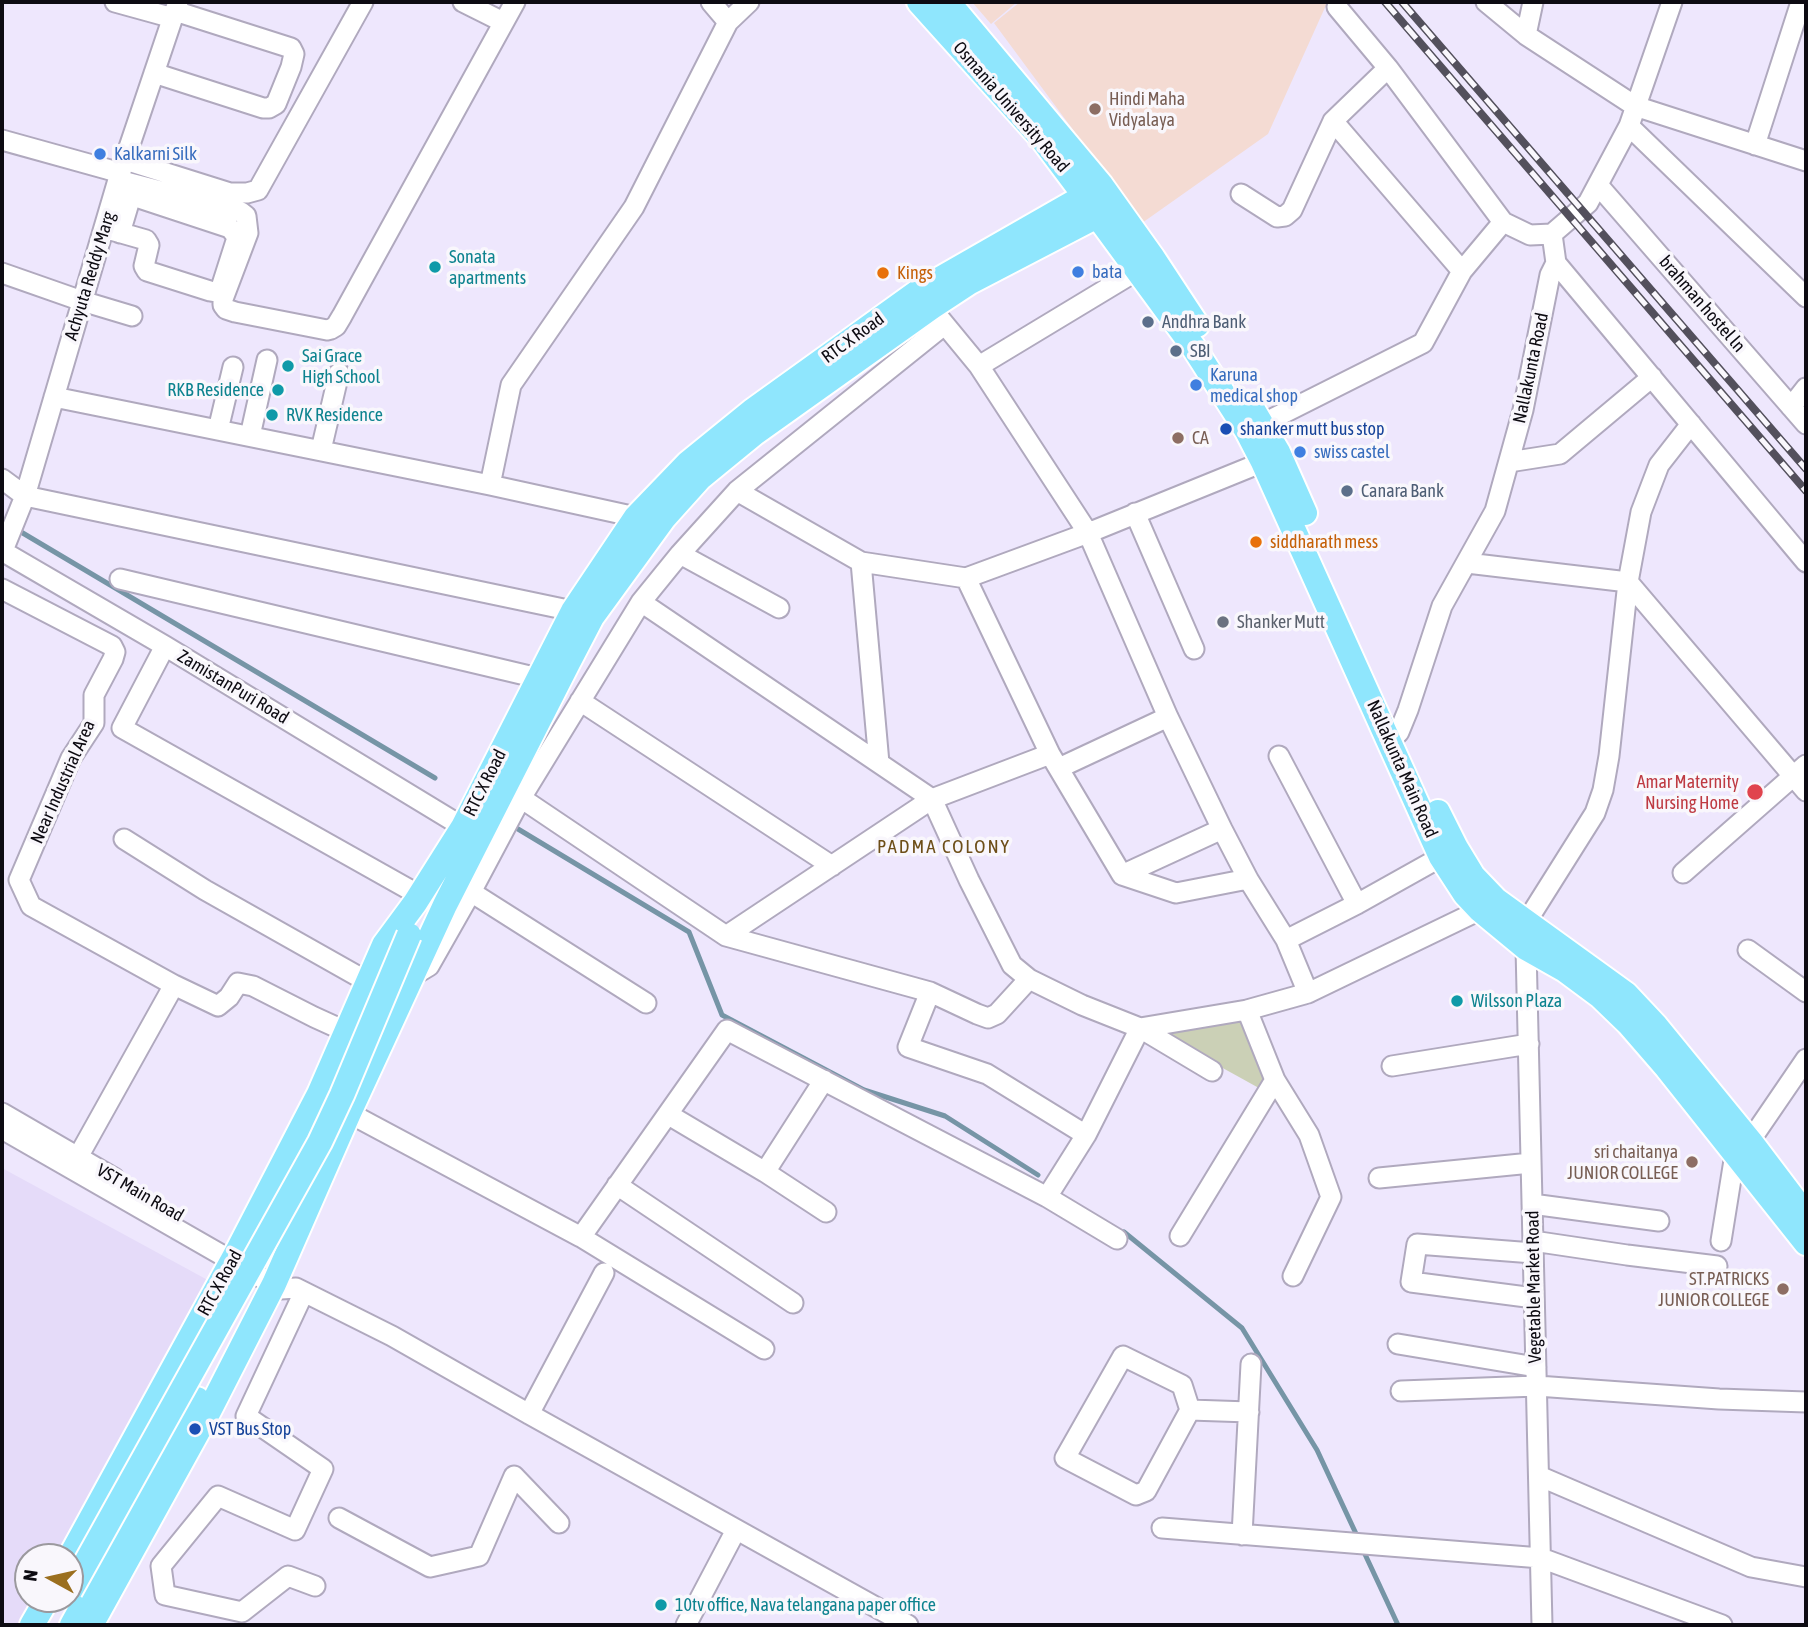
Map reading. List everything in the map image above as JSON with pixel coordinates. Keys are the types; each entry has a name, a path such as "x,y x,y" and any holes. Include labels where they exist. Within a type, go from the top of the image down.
{"main road":[{"name":"Osmania University Road","path":"919,2 1100,201"},
{"name":"Osmania University Road","path":"948,2 1100,201"},
{"name":"Nallakunta Main Road","path":"1100,201 1138,270 1192,345 1247,430 1394,737 1474,876 1496,900 1626,994 1656,1026 1806,1243"},
{"name":"Nallakunta Main Road","path":"1100,201 1153,258 1278,452 1441,857 1465,894 1526,948 1564,970 1600,996 1806,1215"},
{"name":"RTC X Road","path":"78,1543 235,1255 319,1094 384,945 463,827 573,611 636,517 694,471 938,316 970,282 1100,201"},
{"name":"RTC X Road","path":"91,1625 226,1377 288,1283 349,1113 480,836 592,617 664,518 694,471 752,411 919,291 1100,201"},
{"path":"84,1566 320,1142 409,935 417,899"},
{"name":"RTC X Road","path":"72,1625 204,1387 226,1377"}],"street":[{"path":"115,2 175,10 291,48 294,54 276,104 269,108 154,73"},
{"path":"122,180 230,193 258,190 363,2"},
{"path":"463,2 503,22"},
{"path":"2,140 122,180 241,212 246,216 248,233 223,305 235,312 327,330 336,326 514,2"},
{"path":"490,485 511,385 634,207 737,9 711,2"},
{"path":"1486,2 1526,35 1635,106 1806,161"},
{"path":"1526,35 1533,2"},
{"path":"1337,7 1388,68 1503,222 1530,235 1552,234 1588,203 1629,126 1672,2"},
{"path":"1755,145 1801,2"},
{"name":"Achyuta Reddy Marg","path":"3,549 25,496 82,301 112,230 122,180 175,10"},
{"path":"1241,194 1277,217 1292,211 1334,121 1388,68"},
{"path":"1334,121 1462,271"},
{"path":"1629,126 1806,297"},
{"path":"112,230 146,240 149,245 144,266 148,271 216,292 221,288 237,237 230,228 122,180"},
{"name":"brahman hostel ln","path":"1598,184 1806,424"},
{"path":"241,212 247,193"},
{"path":"1262,424 1423,343 1462,271 1503,222"},
{"name":"Nallakunta Road","path":"1394,737 1442,606 1495,511 1523,410 1550,275 1556,263 1552,234"},
{"path":"1556,263 1806,562"},
{"path":"979,366 1138,270"},
{"path":"2,273 132,316"},
{"path":"412,976 429,966 521,799 641,602 737,491 938,316 979,366 1088,533 1168,717 1248,879 1286,940 1308,993"},
{"path":"250,436 267,360"},
{"path":"219,430 233,367"},
{"path":"321,450 339,373"},
{"path":"1509,462 1560,454 1652,377"},
{"path":"1791,407 1806,388"},
{"path":"54,397 636,517"},
{"path":"1527,921 1595,813 1603,790 1628,582 1641,512 1660,465 1691,424"},
{"path":"737,491 861,562 966,579 1263,462"},
{"path":"2,479 25,496 573,611"},
{"path":"1135,513 1194,649"},
{"name":"ZamistanPuri Road","path":"3,549 463,827"},
{"path":"680,554 779,608"},
{"path":"861,562 879,763"},
{"path":"1467,563 1628,582 1802,777 1683,873"},
{"path":"120,579 538,678"},
{"path":"966,579 1055,761 1122,875 1176,893 1248,879"},
{"name":"Near Industrial Area","path":"2,589 112,646 115,652 94,695 94,723 71,758 19,880 31,906 174,985"},
{"path":"641,602 932,799 1012,965 1029,979 1082,1005 1140,1028 1212,1071"},
{"path":"166,646 122,727 417,899"},
{"path":"580,701 832,866"},
{"path":"726,936 932,799 1055,761 1168,717"},
{"path":"1279,756 1357,904"},
{"path":"521,799 726,936 930,992 988,1018 997,1014 1029,979"},
{"path":"1122,875 1222,829"},
{"path":"124,839 205,890 368,982"},
{"path":"1286,940 1441,857"},
{"path":"471,892 646,1003"},
{"path":"1140,1028 1247,1010 1308,993 1480,910"},
{"name":"Vegetable Market Road","path":"1526,948 1542,1625"},
{"path":"1748,950 1806,992"},
{"path":"78,1157 174,985 218,1006 239,983 253,986 347,1032"},
{"path":"930,992 908,1047 987,1074 1086,1135"},
{"path":"1247,1010 1275,1080 1309,1135 1331,1197 1293,1276"},
{"path":"1047,1197 1086,1135 1140,1028"},
{"path":"581,1237 727,1030 1047,1197 1117,1239"},
{"path":"1392,1066 1529,1044"},
{"path":"1721,1241 1742,1147 1806,1059"},
{"path":"765,1172 824,1080"},
{"path":"1180,1236 1275,1080"},
{"path":"349,1113 581,1237 764,1349"},
{"name":"VST Main Road","path":"2,1114 78,1157 235,1255"},
{"path":"669,1115 826,1212"},
{"name":"VST Main Road","path":"2,1129 392,1336 908,1625"},
{"path":"1380,1178 1531,1163"},
{"path":"617,1185 793,1303"},
{"path":"1532,1203 1660,1221"},
{"path":"1534,1298 1411,1282 1417,1244 1533,1247 1717,1266"},
{"path":"529,1414 604,1273"},
{"path":"288,1283 291,1317 246,1416 323,1469 295,1530 218,1496 161,1566 165,1595 242,1612 288,1576 315,1586"},
{"path":"1398,1344 1536,1376 1719,1399 1806,1402"},
{"path":"1123,1356 1182,1385 1190,1410 1146,1491 1136,1495 1065,1458 1123,1356"},
{"path":"1242,1535 1251,1364"},
{"path":"1401,1391 1536,1376"},
{"path":"1190,1410 1249,1412"},
{"path":"339,1518 430,1567 479,1556 514,1476 559,1523"},
{"path":"1539,1476 1751,1566 1806,1577"},
{"path":"1162,1528 1541,1558 1722,1625"},
{"path":"686,1625 736,1530"}],"shaded area":[{"path":"972,2 1017,2 991,24"},
{"name":"Hindi Maha Vidyalaya","path":"1020,2 1327,3 1268,134 1142,223 994,23"},
{"path":"2,1168 215,1284 70,1543 14,1543 14,1613 31,1613 24,1625 2,1625"}],"green space":[{"path":"1255,1019 1286,1103 1154,1030"}],"waterway":[{"path":"16,529 435,778"},
{"path":"518,829 689,932 722,1015 864,1090 945,1116 1038,1175"},
{"path":"1124,1232 1242,1328 1317,1450 1358,1538"},
{"path":"1363,1550 1398,1625"}],"railway":[{"path":"1385,2 1806,491"},
{"path":"1402,2 1806,469"}],"place":[{"name":"Hindi Maha Vidyalaya","path":"1095,109"},
{"name":"Kalkarni Silk","path":"100,154"},
{"name":"Sonata apartments","path":"435,267"},
{"name":"bata","path":"1078,272"},
{"name":"Kings","path":"883,273"},
{"name":"Andhra Bank","path":"1148,322"},
{"name":"SBI","path":"1176,351"},
{"name":"Sai Grace High School","path":"288,366"},
{"name":"Karuna medical shop","path":"1196,385"},
{"name":"RKB Residence","path":"278,390"},
{"name":"RVK Residence","path":"272,415"},
{"name":"shanker mutt bus stop","path":"1226,429"},
{"name":"CA","path":"1178,438"},
{"name":"swiss castel","path":"1300,452"},
{"name":"Canara Bank","path":"1347,491"},
{"name":"siddharath mess","path":"1256,542"},
{"name":"Shanker Mutt","path":"1223,622"},
{"name":"Amar Maternity Nursing Home","path":"1755,792"},
{"name":"Wilsson Plaza","path":"1457,1001"},
{"name":"sri chaitanya JUNIOR COLLEGE","path":"1692,1162"},
{"name":"ST.PATRICKS JUNIOR COLLEGE","path":"1783,1289"},
{"name":"VST Bus Stop","path":"195,1429"},
{"name":"10tv office, Nava telangana paper office","path":"661,1605"}],"district":[{"name":"PADMA COLONY","path":"944,847"}]}
